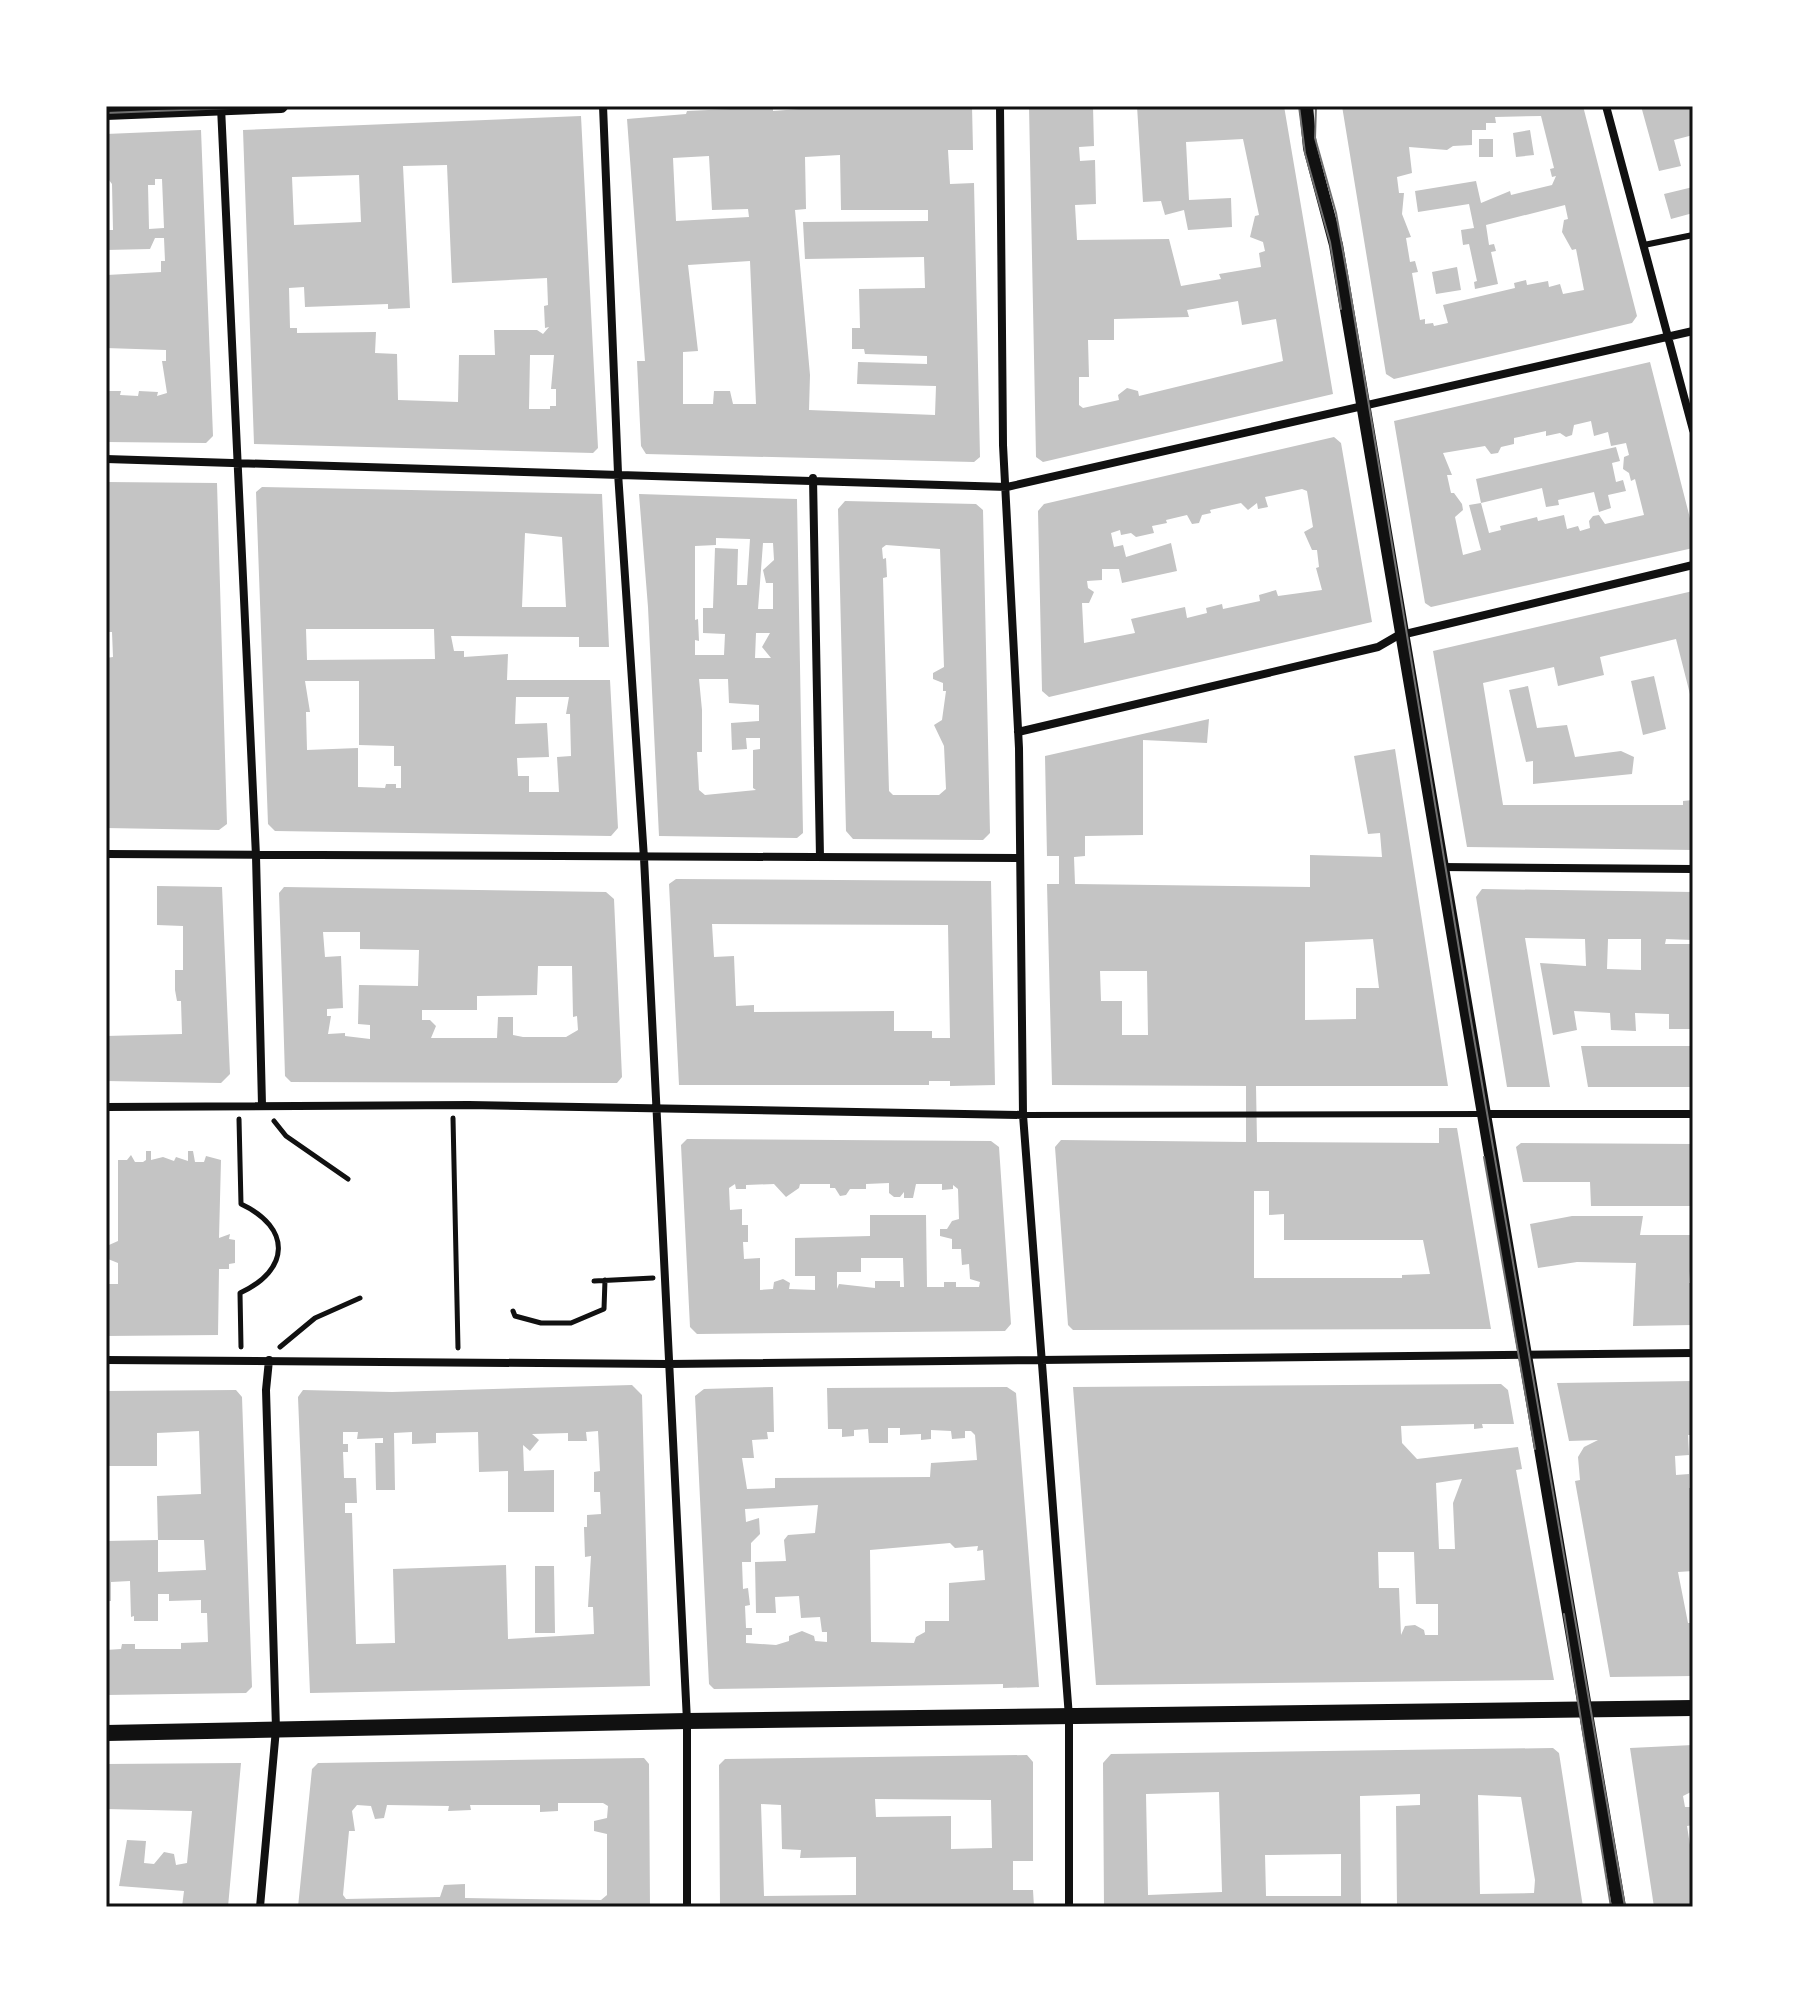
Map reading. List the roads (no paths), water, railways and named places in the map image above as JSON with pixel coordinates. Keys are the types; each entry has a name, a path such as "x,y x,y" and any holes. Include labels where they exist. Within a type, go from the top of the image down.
{"main road":[{"path":"106,1733 687,1721 1693,1708"}],"street":[{"path":"106,113 281,106"},
{"path":"603,106 618,473 644,858 654,1110 687,1721 687,1907"},
{"path":"1000,106 1003,445 1018,732 1023,1115 1044,1358 1069,1717 1069,1907"},
{"path":"1306,106 1310,148 1336,245 1619,1907"},
{"path":"1606,106 1693,430"},
{"path":"221,107 235,461 256,856 262,1105"},
{"path":"106,459 813,478 1007,487 1693,331"},
{"path":"813,478 820,857"},
{"path":"1018,732 1378,647 1402,635 1693,565"},
{"path":"106,854 1020,858"},
{"path":"1441,867 1693,869"},
{"path":"106,1107 453,1105 1023,1115"},
{"path":"1483,1114 1693,1114"},
{"path":"106,1360 668,1364 1693,1353"},
{"path":"260,1907 276,1729 266,1390 269,1360"}],"lane":[{"path":"1644,245 1693,235"},
{"path":"1023,1115 1483,1114"}],"tram line":[{"path":"106,113 281,106"},
{"path":"1299,106 1305,153 1330,242 1341,309"},
{"path":"1316,106 1315,138 1336,213 1348,279 1470,1015 1625,1907"},
{"path":"1484,1157 1535,1449"},
{"path":"1564,1614 1611,1907"}]}
